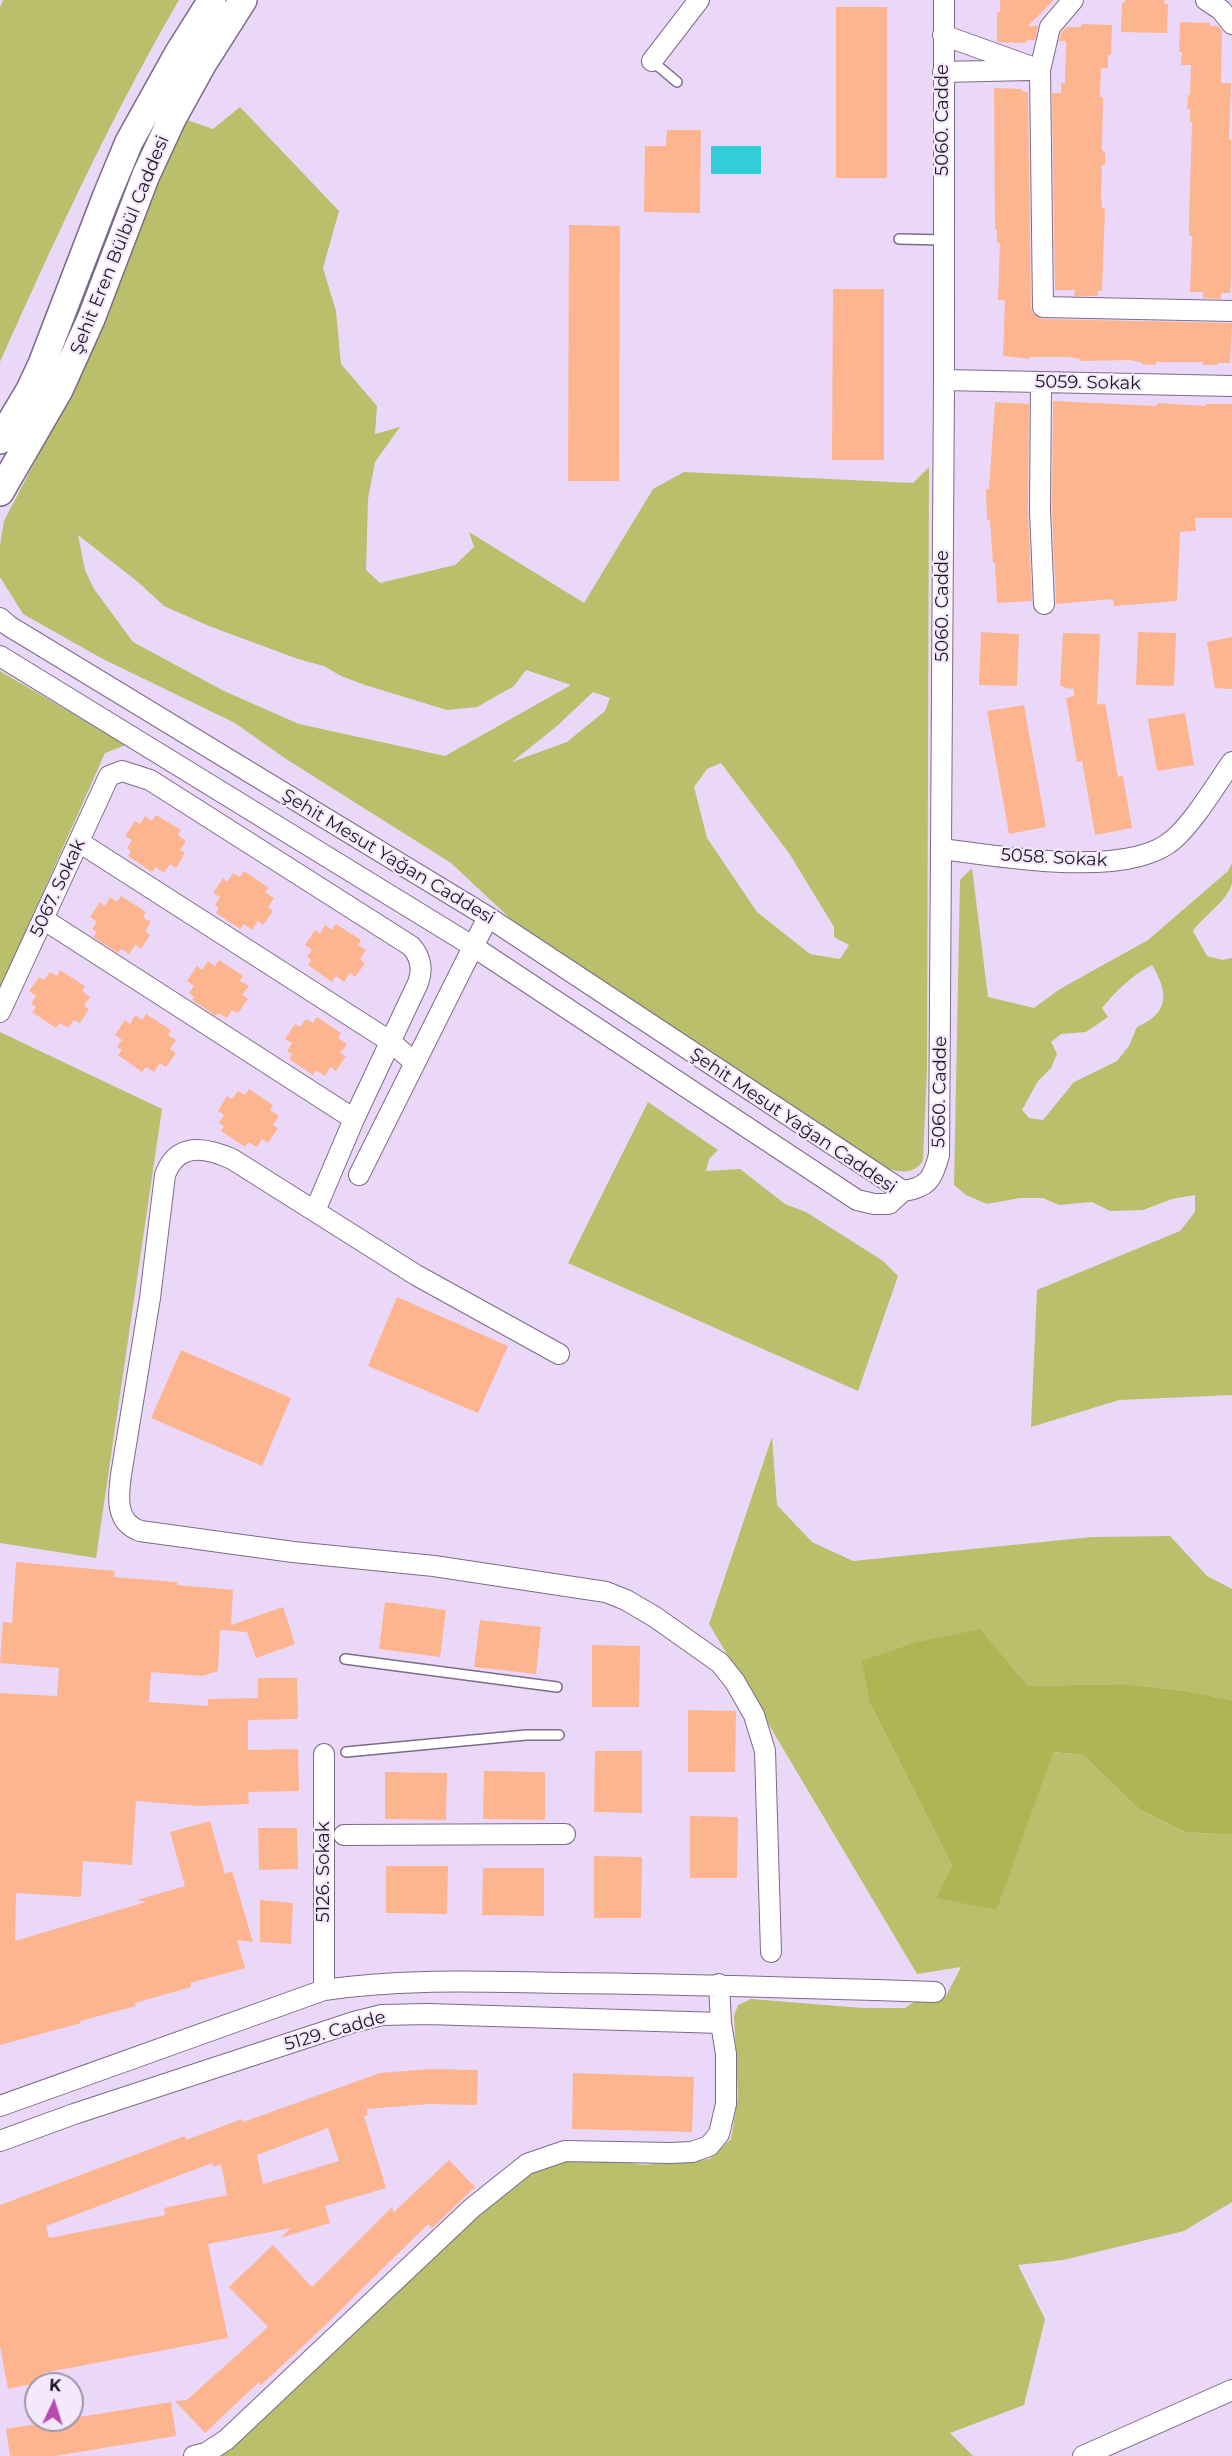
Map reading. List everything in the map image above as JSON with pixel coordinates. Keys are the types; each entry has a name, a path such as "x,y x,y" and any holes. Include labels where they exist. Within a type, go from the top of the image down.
{"street":[{"name":"Şehit Eren Bülbül Caddesi","path":"0,440 30,390 42,364 106,195 134,132 178,54 212,0"},
{"name":"Şehit Eren Bülbül Caddesi","path":"0,492 59,390 91,319 146,175 172,119 203,63 243,0"},
{"path":"652,61 699,0"},
{"name":"5060. Cadde","path":"903,1191 917,1189 926,1184 933,1175 939,1155 944,0"},
{"path":"1073,0 1050,27 1040,70 1043,306 1232,310"},
{"path":"1206,0 1221,10 1232,24"},
{"path":"943,34 1040,70"},
{"path":"943,72 1040,70"},
{"name":"5059. Sokak","path":"944,380 1232,386"},
{"path":"1041,382 1040,511 1044,604"},
{"name":"Şehit Mesut Yağan Caddesi","path":"0,618 9,626 488,917 903,1191 889,1204 874,1204 857,1200 474,947 0,656"},
{"name":"5058. Sokak","path":"942,849 1038,860 1112,861 1137,857 1155,851 1174,840 1232,762"},
{"name":"5067. Sokak","path":"0,1012 109,776 122,771 150,780 411,946 419,957 420,979 391,1042"},
{"path":"79,842 391,1042 415,1063"},
{"path":"359,1175 488,917"},
{"path":"43,918 354,1119"},
{"path":"315,1211 354,1119 391,1042"},
{"path":"559,1353 416,1275 232,1159 219,1153 188,1151 174,1158 165,1175 150,1298 121,1475 118,1504 121,1514 127,1524 140,1531 293,1552 434,1566 606,1592 626,1600 662,1622 720,1663 748,1703 757,1722 765,1751 771,1952"},
{"name":"5126. Sokak","path":"324,1754 324,1990"},
{"path":"344,1834 566,1834"},
{"name":"5129. Cadde","path":"0,2106 324,1990 373,1983 443,1981 719,1984 935,1992"},
{"path":"195,2456 206,2453 226,2440 472,2208 526,2164 565,2151 671,2153 692,2152 709,2145 719,2134 726,2104 726,2054 721,2023 719,1984"},
{"name":"5129. Cadde","path":"0,2141 74,2114 354,2022 382,2015 427,2014 721,2023"},
{"path":"1091,2455 1232,2390"}],"lane":[{"path":"652,61 677,82"},
{"path":"899,239 944,240"},
{"path":"345,1659 557,1687"},
{"path":"346,1752 526,1735 559,1735"}],"shaded area":[{"path":"3,0 179,0 107,134 0,362 0,7"},
{"path":"240,107 339,211 323,268 336,311 341,364 377,406 375,434 400,427 375,462 368,499 366,570 380,583 455,565 474,547 469,532 584,603 653,489 684,472 913,483 929,467 927,1070 923,1160 915,1168 905,1171 893,1170 856,1152 513,921 451,863 286,759 235,723 103,659 23,614 0,577 0,546 4,521 72,390 150,186 187,120 213,129","holes":["78,535 138,582 164,606 209,626 298,659 324,666 341,676 365,685 447,710 477,707 514,686 526,670 571,685 445,756 299,724 224,691 133,642 94,589 85,570","593,692 610,698 605,711 567,742 512,762 557,726","721,763 789,853 834,927 834,937 849,945 840,959 810,954 757,912 707,838 694,787 707,769"]},
{"path":"711,146 761,146 761,174 711,174"},
{"path":"0,671 126,745 105,753 0,989"},
{"path":"1232,863 1230,890 1193,931 1207,956 1222,960 1232,958 1232,1395 1119,1400 1031,1427 1037,1290 1180,1231 1195,1212 1195,1195 1172,1199 1143,1210 1110,1211 1092,1202 1059,1205 1043,1198 1020,1198 987,1204 966,1195 954,1185 960,880 972,868 988,997 1034,1008 1060,989 1148,940 1228,871","holes":["1152,965 1158,975 1163,993 1160,1009 1148,1021 1137,1027 1129,1046 1117,1061 1074,1082 1043,1120 1029,1118 1022,1110 1038,1081 1051,1068 1057,1054 1051,1042 1061,1034 1086,1032 1108,1017 1102,1008 1125,984 1145,969"]},
{"path":"0,1032 162,1109 96,1558 0,1543"},
{"path":"648,1102 718,1150 709,1159 706,1171 740,1169 785,1204 806,1212 883,1261 898,1276 858,1391 568,1263"},
{"path":"772,1437 777,1505 812,1542 853,1561 1092,1537 1170,1536 1207,1576 1232,1589 1232,1700 1186,1691 1123,1684 1028,1686 981,1629 870,1703 952,1866 937,1897 997,1910 1052,1752 1083,1755 1139,1809 1185,1832 1232,1835 1232,2202 1184,2231 1063,2260 1018,2265 1045,2319 1024,2405 950,2433 973,2456 216,2456 230,2449 516,2177 572,2154 643,2165 709,2159 731,2139 738,2096 734,2016 738,2005 751,1999 863,2008 905,2008 917,2000 946,1996 961,1967 917,1974 709,1624"},
{"path":"981,1629 1028,1686 1123,1684 1186,1691 1232,1700 1232,1835 1185,1832 1139,1809 1083,1755 1053,1752 997,1910 936,1898 952,1866 870,1703 862,1661 914,1643"}],"building":[{"path":"1000,0 1054,0 1028,26 1038,26 1035,40 1027,40 1026,43 997,42 997,12 1000,12"},
{"path":"1125,0 1165,0 1164,4 1168,4 1167,33 1121,32 1122,3"},
{"path":"836,7 887,7 887,178 836,178"},
{"path":"1180,22 1210,23 1210,26 1218,26 1222,31 1221,83 1231,83 1229,140 1231,140 1231,280 1230,293 1221,293 1221,299 1203,298 1203,292 1190,292 1192,236 1189,235 1189,223 1192,122 1190,122 1190,109 1187,109 1191,65 1181,65"},
{"path":"1082,24 1112,25 1108,68 1101,68 1102,151 1105,151 1105,165 1102,165 1101,195 1102,208 1105,208 1102,291 1098,291 1098,296 1074,296 1075,290 1055,290 1052,93 1061,93 1061,83 1065,83 1066,41 1059,41 1061,33 1066,27 1081,27"},
{"path":"994,88 1022,89 1028,92 1031,307 1033,313 1043,319 1232,323 1230,363 1203,365 1203,362 1156,362 1156,365 1129,360 1080,361 1080,359 1068,357 1030,357 1030,359 1003,356 1005,300 998,300 1000,243 997,243 997,230 995,230"},
{"path":"667,130 701,130 700,213 644,212 645,146 666,146"},
{"path":"569,225 620,226 619,481 568,481"},
{"path":"833,289 884,289 884,460 832,460"},
{"path":"1053,401 1157,406 1157,403 1206,406 1206,404 1232,404 1232,518 1195,518 1196,531 1180,532 1177,601 1114,606 1113,599 1056,604 1052,511"},
{"path":"995,402 1029,404 1028,511 1032,601 997,603 990,520 987,520 986,489 989,489"},
{"path":"981,632 1019,634 1017,686 979,685"},
{"path":"1138,632 1176,633 1174,686 1136,685"},
{"path":"1063,633 1100,634 1097,705 1105,703 1118,777 1123,776 1132,828 1095,835 1082,761 1077,762 1066,698 1074,696 1074,689 1060,686"},
{"path":"1232,637 1232,689 1215,688 1207,642"},
{"path":"1024,705 1046,827 1009,834 987,711"},
{"path":"1185,713 1194,765 1157,771 1148,719"},
{"path":"156,815 181,830 178,835 186,841 180,850 185,853 176,868 170,864 164,873 156,867 152,872 128,856 131,851 127,848 132,840 125,836 135,821 140,824 145,816 152,821"},
{"path":"244,871 269,888 265,892 274,898 268,907 273,911 263,925 258,921 252,930 244,924 240,929 216,913 219,908 215,905 220,897 213,893 223,878 227,882 233,873 240,877"},
{"path":"121,896 146,912 143,917 151,922 145,931 150,935 141,949 135,945 129,954 121,949 118,953 93,937 97,932 92,929 97,922 90,917 100,902 105,906 110,897 117,902"},
{"path":"336,924 361,940 358,945 366,950 360,959 365,963 355,977 350,973 344,982 336,976 332,982 308,965 311,960 307,957 312,950 305,945 315,930 320,934 325,925 332,930"},
{"path":"219,960 243,976 240,981 249,986 242,995 248,999 238,1013 232,1010 227,1018 218,1013 216,1016 192,1000 194,997 189,993 194,986 187,981 197,966 202,970 208,961 215,966"},
{"path":"60,970 85,986 82,991 90,997 84,1006 89,1009 80,1023 74,1020 68,1028 60,1023 56,1028 32,1012 36,1007 31,1004 36,996 29,991 39,977 44,980 50,972 57,976"},
{"path":"146,1014 171,1030 168,1035 176,1040 170,1049 176,1053 166,1067 160,1063 154,1072 146,1067 142,1072 118,1055 122,1050 117,1047 122,1040 115,1035 125,1020 130,1024 135,1015 142,1020"},
{"path":"317,1017 341,1033 338,1038 347,1044 340,1053 346,1056 336,1071 330,1067 325,1076 316,1070 313,1075 289,1059 292,1054 287,1051 292,1043 285,1039 295,1024 300,1027 306,1019 313,1023"},
{"path":"249,1089 273,1105 270,1110 279,1116 273,1125 278,1128 268,1143 262,1139 257,1147 248,1142 245,1147 221,1131 224,1126 219,1123 224,1115 218,1111 227,1096 232,1099 238,1091 245,1095"},
{"path":"397,1297 508,1346 478,1413 368,1366"},
{"path":"181,1350 291,1398 262,1466 151,1418"},
{"path":"16,1562 115,1571 114,1577 177,1582 177,1585 233,1590 231,1625 283,1607 295,1644 256,1658 247,1632 220,1630 218,1671 202,1676 151,1672 149,1702 208,1706 208,1699 258,1698 258,1678 297,1678 298,1719 248,1720 248,1750 298,1749 299,1791 248,1792 249,1804 199,1806 136,1801 132,1865 83,1861 81,1897 16,1893 15,1941 146,1902 137,1900 185,1886 170,1832 210,1821 225,1874 232,1871 253,1942 237,1940 245,1968 190,1983 191,1987 135,2003 136,2006 0,2045 0,1693 57,1696 59,1668 0,1663 3,1622 12,1623"},
{"path":"385,1602 446,1610 440,1657 379,1649"},
{"path":"480,1620 541,1627 536,1674 474,1667"},
{"path":"592,1645 640,1646 639,1707 592,1707"},
{"path":"688,1710 736,1711 735,1772 688,1772"},
{"path":"595,1751 642,1751 642,1813 594,1812"},
{"path":"484,1771 545,1772 545,1820 483,1819"},
{"path":"385,1772 447,1773 446,1820 385,1819"},
{"path":"690,1816 738,1817 737,1878 690,1878"},
{"path":"258,1828 297,1828 298,1869 259,1870"},
{"path":"594,1856 642,1857 641,1918 594,1918"},
{"path":"386,1866 448,1866 447,1914 386,1913"},
{"path":"483,1868 544,1868 544,1916 482,1915"},
{"path":"260,1900 293,1903 291,1944 260,1942"},
{"path":"429,2069 478,2070 477,2105 430,2104 366,2109 368,2115 364,2116 386,2188 325,2206 330,2223 280,2238 291,2228 208,2244 228,2338 48,2372 24,2372 24,2386 8,2389 0,2346 0,2205 185,2136 186,2140 242,2119 243,2122 380,2073","holes":["328,2128 339,2161 263,2184 257,2155","212,2163 214,2167 221,2164 227,2195 164,2208 165,2215 49,2238 46,2226"]},
{"path":"573,2073 694,2077 692,2132 572,2129"},
{"path":"449,2160 475,2187 432,2228 428,2224 317,2333 261,2385 259,2382 205,2433 175,2401 187,2400 268,2327 229,2287 273,2245 312,2287 392,2207 394,2212"},
{"path":"171,2402 176,2436 55,2456 10,2456 6,2429 24,2426 24,2432 84,2432 84,2416"}]}
